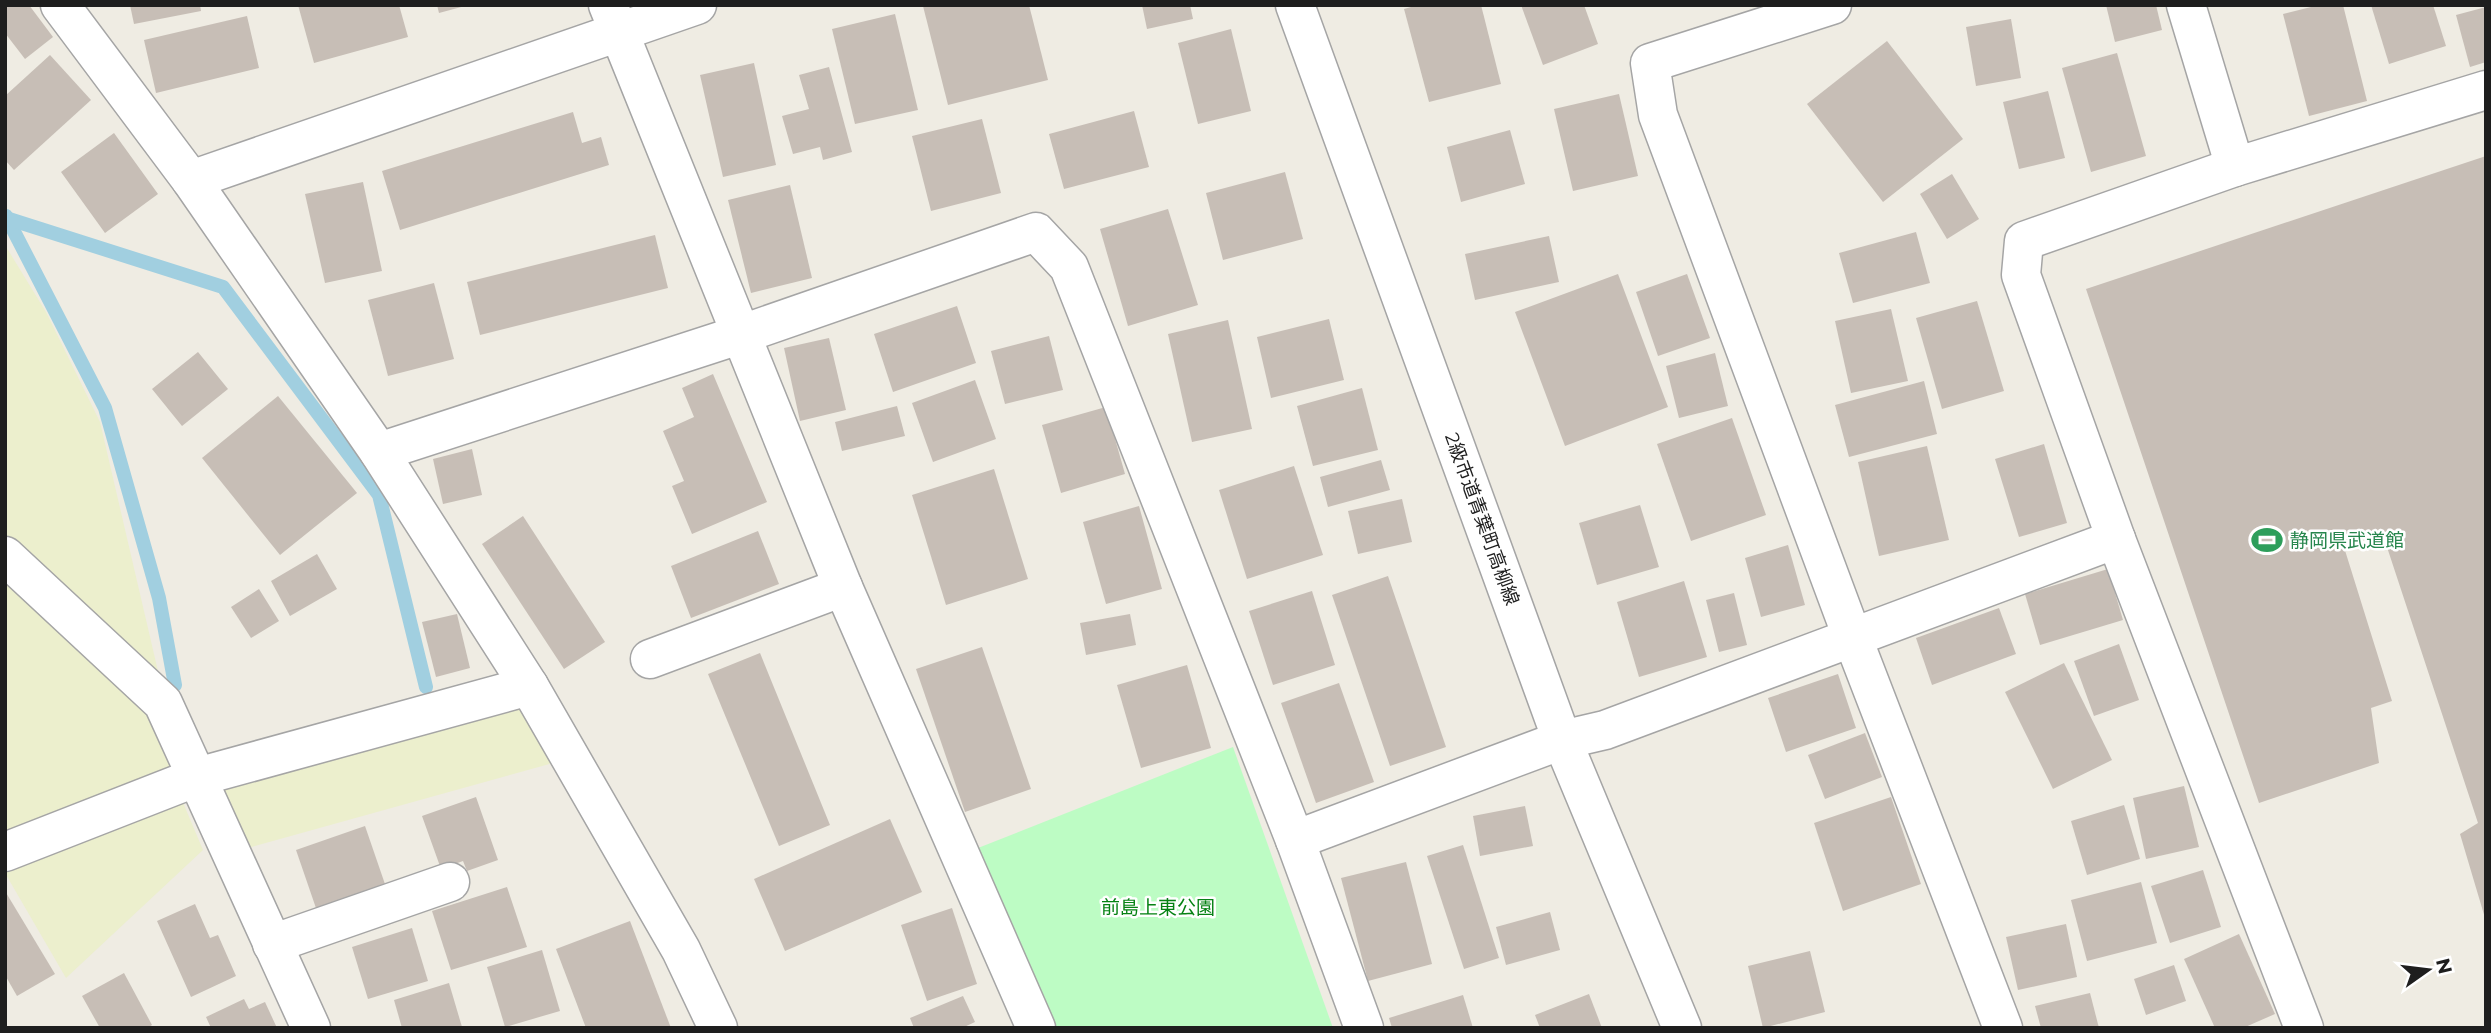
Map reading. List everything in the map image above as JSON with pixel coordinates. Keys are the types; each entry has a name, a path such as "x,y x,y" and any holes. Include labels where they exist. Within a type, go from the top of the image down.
{"street":[{"path":"60,5 191,180 379,452 529,686 681,950 718,1028"},
{"path":"191,180 613,18 697,5"},
{"name":"2級市道青葉町高柳線","path":"1295,5 1562,740 1682,1028"},
{"path":"1832,5 1650,63 1658,116 1853,639 2003,1028"},
{"path":"2186,5 2235,167"},
{"path":"613,18 843,587 1036,1028"},
{"path":"2304,1028 2116,539 2021,275 2024,241 2235,167 2486,90"},
{"path":"379,452 742,334 1035,232 1069,267 1295,840 1364,1028"},
{"path":"1295,840 1562,740 1605,730 2116,539"},
{"path":"5,556 163,703 311,1028"},
{"path":"650,659 843,587"},
{"path":"5,852 197,777 529,686"},
{"path":"272,944 450,882"}],"green space":[{"path":"5,245 46,312 100,422 161,684 5,537"},
{"path":"5,580 145,712 174,768 5,831"},
{"path":"520,705 553,763 248,848 223,788"},
{"name":"前島上東公園","path":"1233,747 1333,1028 1053,1028 978,848"},
{"path":"179,793 203,850 66,978 5,873 5,864"}],"building":[{"path":"5,5 29,5 53,37 25,59 5,33"},
{"path":"130,5 200,5 201,11 134,24"},
{"path":"298,5 399,5 408,37 314,63"},
{"path":"437,5 464,5 465,6 439,13"},
{"path":"1029,5 1048,80 948,105 923,6"},
{"path":"1142,5 1190,5 1193,19 1147,29"},
{"path":"1418,5 1481,5 1501,84 1429,102 1404,9"},
{"path":"1521,5 1584,5 1598,44 1543,65"},
{"path":"2106,5 2156,5 2162,30 2115,42"},
{"path":"2319,5 2343,5 2367,101 2309,116 2283,14"},
{"path":"2371,5 2433,5 2446,46 2389,64"},
{"path":"2486,7 2486,62 2470,67 2456,15"},
{"path":"895,14 918,110 855,124 832,29"},
{"path":"247,16 259,68 156,93 144,40"},
{"path":"2011,19 2021,78 1976,86 1966,27"},
{"path":"1231,29 1251,111 1198,124 1178,43"},
{"path":"1887,41 1963,139 1883,202 1807,104"},
{"path":"2117,53 2146,156 2091,172 2062,68"},
{"path":"50,55 91,100 14,170 5,160 5,96"},
{"path":"754,63 776,165 723,177 700,75"},
{"path":"829,67 852,152 823,160 820,147 793,154 782,116 809,109 799,75"},
{"path":"2048,91 2065,158 2019,169 2003,102"},
{"path":"1619,94 1638,176 1573,191 1554,109"},
{"path":"1134,111 1149,167 1064,189 1049,134"},
{"path":"573,112 582,143 601,137 609,165 400,230 382,171"},
{"path":"982,119 1001,193 931,211 912,136"},
{"path":"1510,130 1525,184 1461,202 1447,147"},
{"path":"114,133 158,194 105,233 61,172"},
{"name":"静岡県武道館","path":"2486,156 2485,918 2460,834 2478,823 2383,535 2343,544 2392,701 2371,708 2379,763 2259,803 2086,289"},
{"path":"1285,172 1303,239 1223,260 1206,193"},
{"path":"1952,174 1979,219 1947,239 1920,194"},
{"path":"363,182 382,271 325,283 305,194"},
{"path":"790,185 812,278 751,293 728,200"},
{"path":"1168,209 1198,305 1128,326 1100,229"},
{"path":"1916,232 1930,283 1853,303 1839,253"},
{"path":"655,235 668,288 480,335 467,282"},
{"path":"1549,236 1559,282 1475,300 1465,254"},
{"path":"1618,274 1668,407 1565,446 1515,312"},
{"path":"1687,274 1710,338 1658,356 1636,292"},
{"path":"434,283 454,359 388,376 368,300"},
{"path":"1977,301 2004,391 1942,409 1916,318"},
{"path":"957,306 976,363 893,392 874,334"},
{"path":"1891,309 1908,381 1851,393 1835,321"},
{"path":"1329,319 1344,380 1271,398 1257,337"},
{"path":"1228,320 1252,429 1192,442 1168,334"},
{"path":"1049,336 1063,390 1005,404 991,351"},
{"path":"829,338 846,410 800,421 784,348"},
{"path":"198,352 228,389 182,426 152,389"},
{"path":"1715,353 1728,406 1679,418 1666,366"},
{"path":"713,374 767,502 692,534 672,486 684,481 663,431 694,417 682,388"},
{"path":"975,380 996,439 933,462 912,403"},
{"path":"1924,381 1937,434 1849,457 1835,405"},
{"path":"1362,388 1378,450 1313,466 1297,406"},
{"path":"278,396 357,493 280,555 202,458"},
{"path":"897,406 905,436 842,451 835,422"},
{"path":"1106,407 1125,474 1061,493 1042,425"},
{"path":"1732,418 1766,515 1691,541 1657,444"},
{"path":"2044,444 2067,523 2019,537 1995,459"},
{"path":"1927,446 1949,540 1879,556 1858,462"},
{"path":"472,449 482,495 443,504 433,459"},
{"path":"1381,460 1390,490 1328,507 1320,477"},
{"path":"1294,466 1323,555 1247,579 1219,490"},
{"path":"994,469 1028,579 946,605 912,495"},
{"path":"1402,499 1412,542 1358,554 1348,511"},
{"path":"1640,505 1659,567 1597,585 1579,523"},
{"path":"1139,506 1162,589 1106,604 1083,522"},
{"path":"523,516 605,642 564,669 482,544"},
{"path":"758,531 779,584 691,618 671,566"},
{"path":"1788,545 1805,605 1761,617 1745,558"},
{"path":"317,554 337,589 290,616 271,581"},
{"path":"2108,569 2123,620 2040,645 2025,594"},
{"path":"1388,576 1446,747 1390,766 1332,595"},
{"path":"1684,581 1707,657 1639,677 1617,602"},
{"path":"259,589 279,621 251,638 231,607"},
{"path":"1312,591 1335,665 1273,685 1249,611"},
{"path":"1734,593 1747,645 1719,652 1706,600"},
{"path":"1999,608 2016,654 1932,685 1916,638"},
{"path":"457,614 470,668 436,677 422,622"},
{"path":"1130,614 1136,645 1086,655 1080,623"},
{"path":"2119,644 2139,700 2094,716 2074,661"},
{"path":"982,647 1031,789 965,812 916,669"},
{"path":"760,653 830,825 779,846 708,674"},
{"path":"2064,663 2112,760 2053,789 2005,692"},
{"path":"1187,665 1211,748 1141,768 1117,685"},
{"path":"1838,674 1856,728 1786,752 1768,698"},
{"path":"1339,683 1374,782 1316,803 1281,703"},
{"path":"1865,733 1882,777 1825,799 1808,755"},
{"path":"2184,786 2199,847 2146,859 2133,798"},
{"path":"476,797 498,860 467,871 463,861 441,869 422,816"},
{"path":"1891,797 1921,884 1843,911 1814,823"},
{"path":"2124,805 2140,859 2087,875 2071,821"},
{"path":"1525,806 1533,846 1480,856 1473,816"},
{"path":"890,819 922,892 785,951 754,879"},
{"path":"365,826 387,890 318,914 296,850"},
{"path":"1463,845 1499,958 1464,969 1427,856"},
{"path":"1406,862 1432,964 1368,981 1341,878"},
{"path":"2203,870 2221,927 2170,943 2151,886"},
{"path":"2141,882 2157,943 2087,961 2071,900"},
{"path":"507,887 527,947 451,970 432,911"},
{"path":"5,891 55,974 17,996 5,975"},
{"path":"195,904 210,938 218,935 236,976 191,997 157,921"},
{"path":"952,908 977,984 927,1001 901,925"},
{"path":"1550,912 1560,950 1506,965 1496,927"},
{"path":"630,921 671,1028 586,1028 556,949"},
{"path":"2066,924 2077,977 2018,990 2006,937"},
{"path":"412,928 428,981 368,999 352,947"},
{"path":"2239,934 2275,1014 2243,1028 2215,1028 2184,959"},
{"path":"542,950 560,1011 505,1027 487,967"},
{"path":"1810,951 1825,1012 1763,1028 1748,966"},
{"path":"2174,965 2186,1001 2146,1015 2134,979"},
{"path":"124,973 152,1025 147,1028 100,1028 82,996"},
{"path":"449,983 462,1027 402,1028 394,1000"},
{"path":"2090,993 2099,1028 2041,1028 2035,1006"},
{"path":"1589,994 1602,1028 1540,1028 1535,1015"},
{"path":"1463,995 1473,1028 1392,1028 1389,1018"},
{"path":"963,996 975,1022 962,1028 914,1028 910,1018"},
{"path":"244,999 249,1009 265,1002 277,1028 211,1028 206,1017"}],"waterway":[{"path":"6,216 105,408 159,598 175,685"},
{"path":"9,219 223,287 379,495 426,687"}],"place":[{"name":"静岡県武道館","path":"2267,540"}]}
